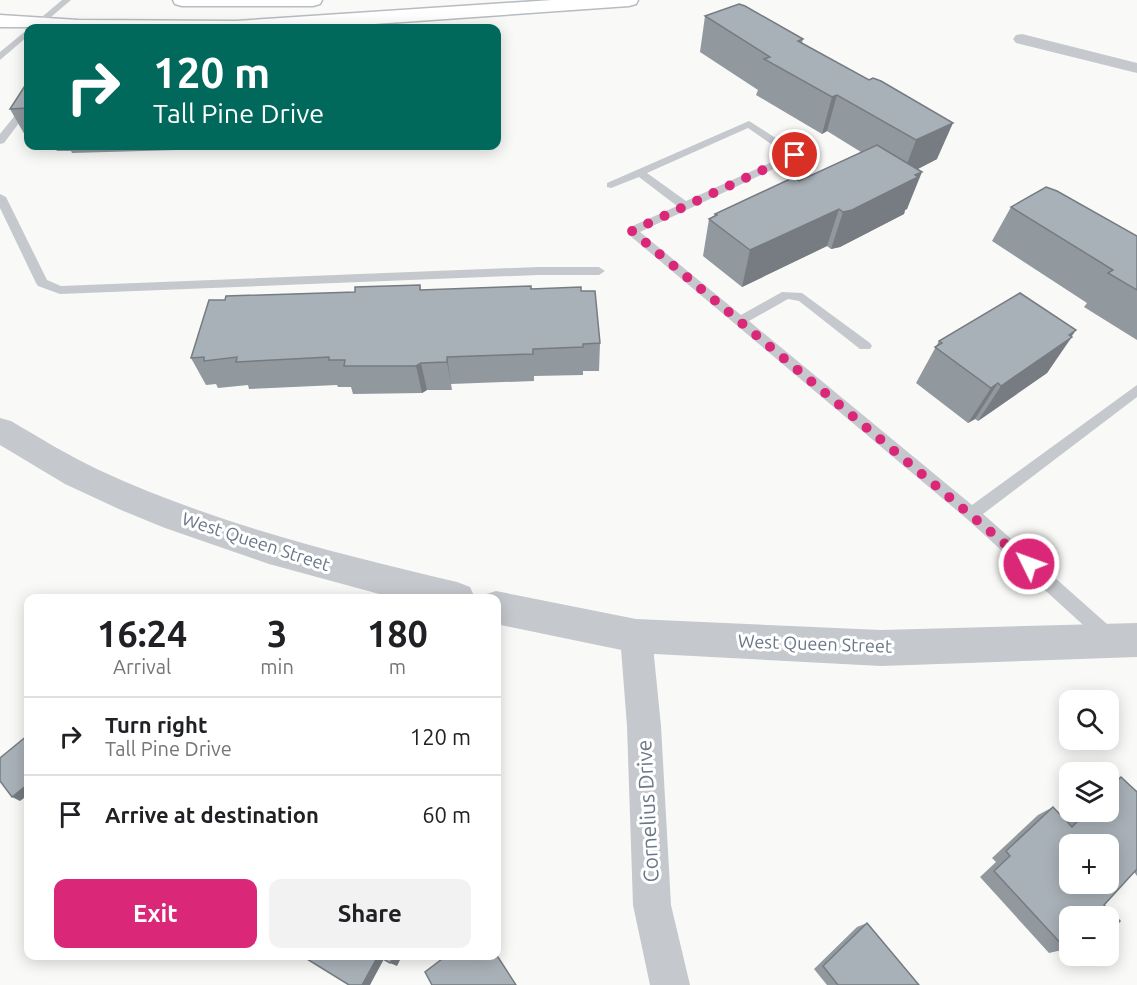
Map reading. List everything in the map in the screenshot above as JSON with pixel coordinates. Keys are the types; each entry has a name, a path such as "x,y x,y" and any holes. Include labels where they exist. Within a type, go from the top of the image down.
{"main road":[{"path":"182,0 313,0"},
{"path":"255,24 629,0"},
{"path":"0,21 24,26"}],"street":[{"path":"1022,39 1137,68"},
{"name":"West Queen Street","path":"0,430 87,480 222,535 357,574 440,594"},
{"name":"West Queen Street","path":"501,609 636,636 881,648 1126,641"},
{"name":"Cornelius Drive","path":"636,636 644,726 652,905 670,985"}],"lane":[{"path":"38,24 67,0"},
{"path":"0,57 24,36"},
{"path":"0,141 24,110"},
{"path":"611,185 749,124 795,155 632,231 1126,641"},
{"path":"639,172 685,206"},
{"path":"0,197 42,283 60,290 538,271 599,271"},
{"path":"740,321 786,295 802,297 865,346"},
{"path":"972,514 1137,390"}],"building":[{"path":"739,4 803,39 798,41 869,80 873,78 881,81 953,123 916,140 837,95 832,97 764,59 770,57 705,16"},
{"path":"24,87 24,108 10,109"},
{"path":"877,145 922,172 915,175 918,177 852,210 843,212 839,209 750,250 709,219 717,215 715,214 788,180 795,178 799,181"},
{"path":"1046,187 1137,236 1137,290 1108,273 1113,270 1011,207"},
{"path":"420,285 420,290 531,286 531,289 581,287 581,291 595,291 600,343 583,344 583,347 533,349 533,354 447,357 447,362 421,363 416,366 344,366 345,360 329,360 329,357 236,362 237,357 204,361 204,357 191,358 209,300 225,300 226,296 355,292 355,287"},
{"path":"1020,293 1076,330 1069,335 1072,337 1001,386 998,383 991,388 935,347 942,343 939,341"},
{"path":"24,738 24,787 12,797 0,781 0,758"},
{"path":"1121,777 1137,792 1137,869 1119,889 1119,834 1059,834 1059,894 1114,894 1105,906 1059,906 1059,941 994,871 1010,856 1006,851 1053,807 1059,813 1059,822 1067,822 1072,827 1077,822 1119,822 1119,779"},
{"path":"867,923 919,985 838,985 823,966"},
{"path":"308,960 376,960 362,985 349,985"},
{"path":"441,960 500,960 516,985 432,985 425,972"}],"route":[{"path":"795,155 632,231 1029,564"}]}
